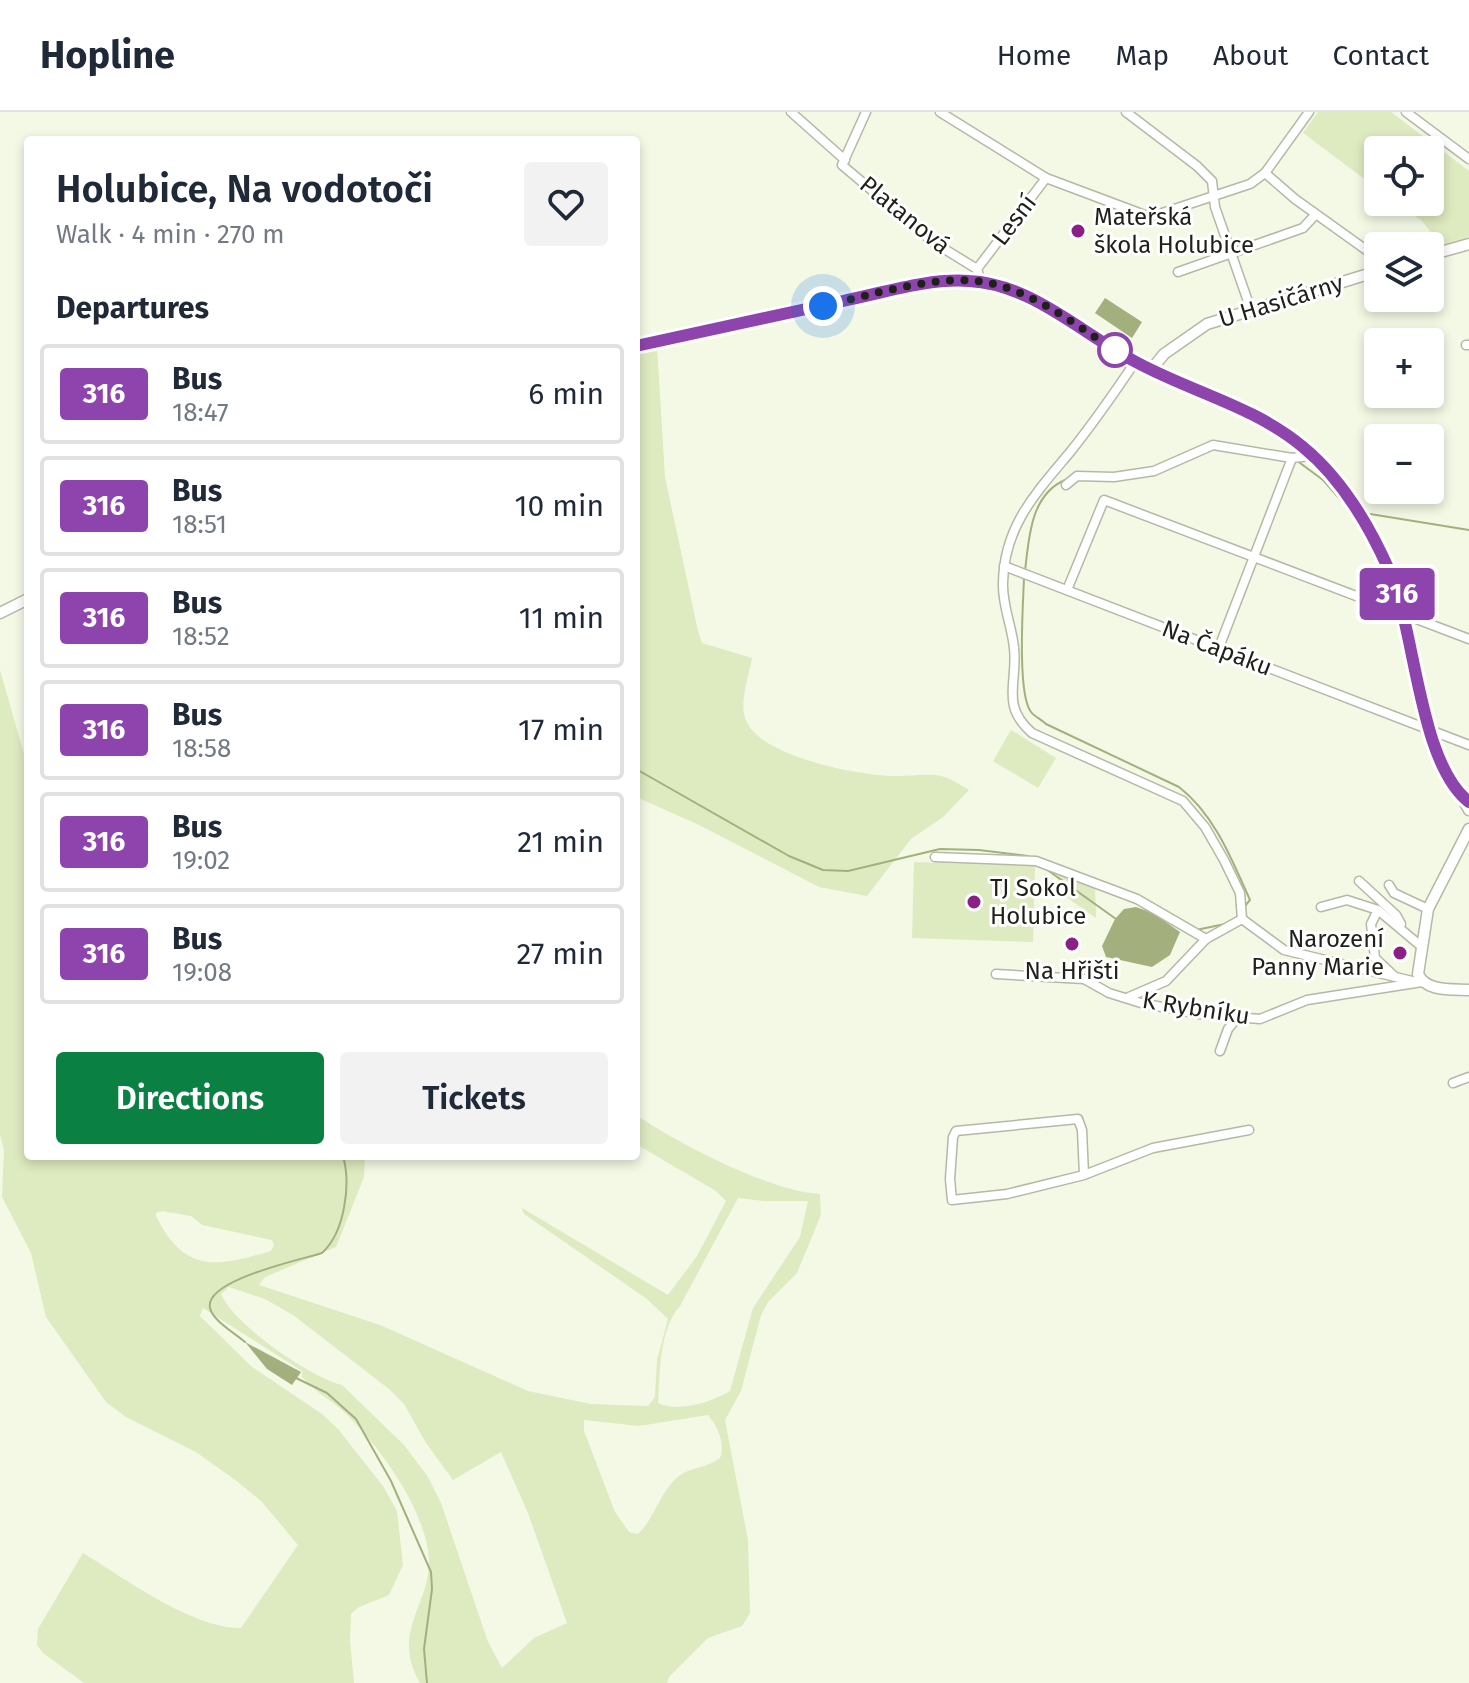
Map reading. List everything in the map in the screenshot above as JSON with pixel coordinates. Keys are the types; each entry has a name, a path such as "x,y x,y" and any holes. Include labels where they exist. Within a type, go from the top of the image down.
{"street":[{"path":"791,112 845,160"},
{"name":"Platanová","path":"866,112 842,165 933,242 977,269"},
{"path":"940,112 1046,178"},
{"path":"1126,112 1212,181 1215,207 1251,310"},
{"name":"Lesní","path":"981,282 977,269 1046,178 1146,216 1156,216 1250,184 1265,173 1308,112"},
{"path":"1406,112 1469,159"},
{"path":"1265,173 1315,215 1364,249"},
{"path":"1178,272 1303,228 1315,215"},
{"path":"1444,251 1469,244"},
{"name":"U Hasičárny","path":"1151,370 1164,354 1207,324 1364,275"},
{"path":"640,345 915,286 965,280 1027,297 1135,362 1248,411 1291,438 1312,456 1340,485 1360,515 1390,572 1429,729 1439,756 1468,804"},
{"path":"1135,362 1028,504 1012,535 1004,566 1005,605 1015,649 1012,701 1024,725 1047,741 1167,793 1189,807 1205,827 1240,893 1242,919 1284,950 1398,979 1422,982 1432,987 1469,990"},
{"path":"1066,485 1077,476 1114,477 1154,471 1213,445 1292,458 1312,456"},
{"path":"1218,650 1292,458"},
{"path":"1067,590 1104,500 1469,639"},
{"name":"Na Čapáku","path":"1004,566 1469,745"},
{"path":"0,613 24,601"},
{"path":"1422,982 1418,974 1428,909 1469,829"},
{"path":"935,857 1036,861 1137,899 1206,939"},
{"path":"1359,881 1396,915 1403,929"},
{"path":"1389,885 1394,893 1428,909"},
{"path":"1321,907 1347,900 1378,910 1422,947"},
{"path":"1378,910 1371,924 1375,958 1398,979"},
{"path":"1129,997 1166,981 1206,939 1242,919"},
{"name":"K Rybníku","path":"996,974 1084,979 1109,993 1141,1003 1199,1014 1260,1019 1307,1000 1422,982"},
{"path":"1220,1051 1228,1029 1238,1017"},
{"path":"1453,1083 1469,1077"},
{"path":"1084,1175 1082,1130 1078,1119 956,1131 953,1137 952,1200 1007,1194 1084,1175 1153,1148 1249,1130"}],"shaded area":[{"path":"1318,112 1391,112 1423,136 1364,136 1364,179 1303,133"},
{"path":"1444,152 1469,171 1469,237 1444,244 1444,232 1431,232 1415,216 1444,216"},
{"path":"1105,298 1142,322 1132,338 1095,313"},
{"path":"657,346 665,477 698,631 702,643 752,658 743,708 751,729 785,752 832,767 876,775 941,776 969,790 943,817 911,839 867,896 819,887 697,824 640,799 640,349"},
{"path":"0,670 24,754 24,1160 365,1160 364,1177 336,1247 265,1277 259,1285 380,1325 528,1391 591,1404 648,1406 655,1397 657,1360 668,1319 647,1299 524,1214 522,1208 668,1295 697,1256 726,1201 716,1191 640,1146 640,1117 725,1164 776,1184 820,1194 821,1215 797,1273 768,1302 761,1315 741,1391 725,1420 748,1540 750,1613 742,1626 708,1638 669,1677 667,1683 420,1683 412,1665 410,1633 428,1575 429,1559 426,1540 410,1500 372,1442 339,1407 302,1377 302,1371 203,1308 200,1316 252,1367 322,1414 338,1429 383,1486 397,1511 403,1565 389,1595 359,1607 351,1614 354,1683 84,1683 43,1653 37,1645 38,1629 83,1553 181,1611 222,1626 241,1628 298,1545 262,1502 238,1482 196,1452 126,1417 106,1402 46,1317 31,1253 2,1197 4,1150 0,1135","holes":["738,1198 808,1201 800,1237 753,1308 730,1391 705,1402 666,1406 658,1403 660,1365 668,1327","162,1211 191,1216 202,1225 272,1240 274,1245 271,1251 251,1256 218,1262 203,1261 190,1257 167,1235 156,1216","229,1287 265,1299 293,1315 389,1389 404,1404 426,1443 453,1480 501,1452 528,1513 567,1623 534,1638 502,1668 488,1642 441,1503 428,1477 404,1445 342,1385 293,1361 241,1320 221,1294","708,1415 721,1441 720,1458 679,1476 638,1534 629,1532 615,1512 584,1431 584,1420 639,1426"]},
{"path":"1011,730 1056,758 1038,788 993,761"},
{"name":"TJ Sokol Holubice","path":"914,862 1035,866 1033,942 912,938"},
{"path":"1058,873 1095,886 1096,918 1059,892"},
{"path":"1136,907 1153,913 1180,932 1170,955 1152,967 1106,957 1102,946 1115,919 1124,909"},
{"path":"245,1342 301,1372 292,1385 267,1369"}],"waterway":[{"path":"1296,460 1323,480 1347,507"},
{"path":"1025,571 1030,532 1038,507 1053,487 1065,480"},
{"path":"1364,513 1469,530"},
{"path":"1024,578 1022,669 1031,712 1046,724 1179,787 1192,798 1213,825 1229,854 1250,900 1244,907"},
{"path":"640,771 789,856 823,870 848,871 940,849 1028,856"},
{"path":"1046,869 1116,919"},
{"path":"1196,930 1225,924"},
{"path":"245,1342 215,1317 210,1308 212,1298 237,1280 322,1253 330,1244 341,1220 346,1193 344,1160"},
{"path":"296,1378 327,1393 356,1419 391,1481 431,1572 432,1589 424,1649 427,1683"}],"bus line":[{"name":"316","path":"640,345 915,286 965,280 994,284 1027,297 1135,362 1248,411 1305,449 1340,485 1360,515 1390,572 1398,596 1429,729 1439,756 1469,802"}],"place":[{"name":"Mateřská škola Holubice","path":"1078,231"},
{"name":"TJ Sokol Holubice","path":"974,902"},
{"name":"Na Hřišti","path":"1072,944"},
{"name":"Narození Panny Marie","path":"1400,953"}],"route":[{"path":"823,306 915,286 965,280 994,284 1042,305 1124,356 1115,350"}]}
